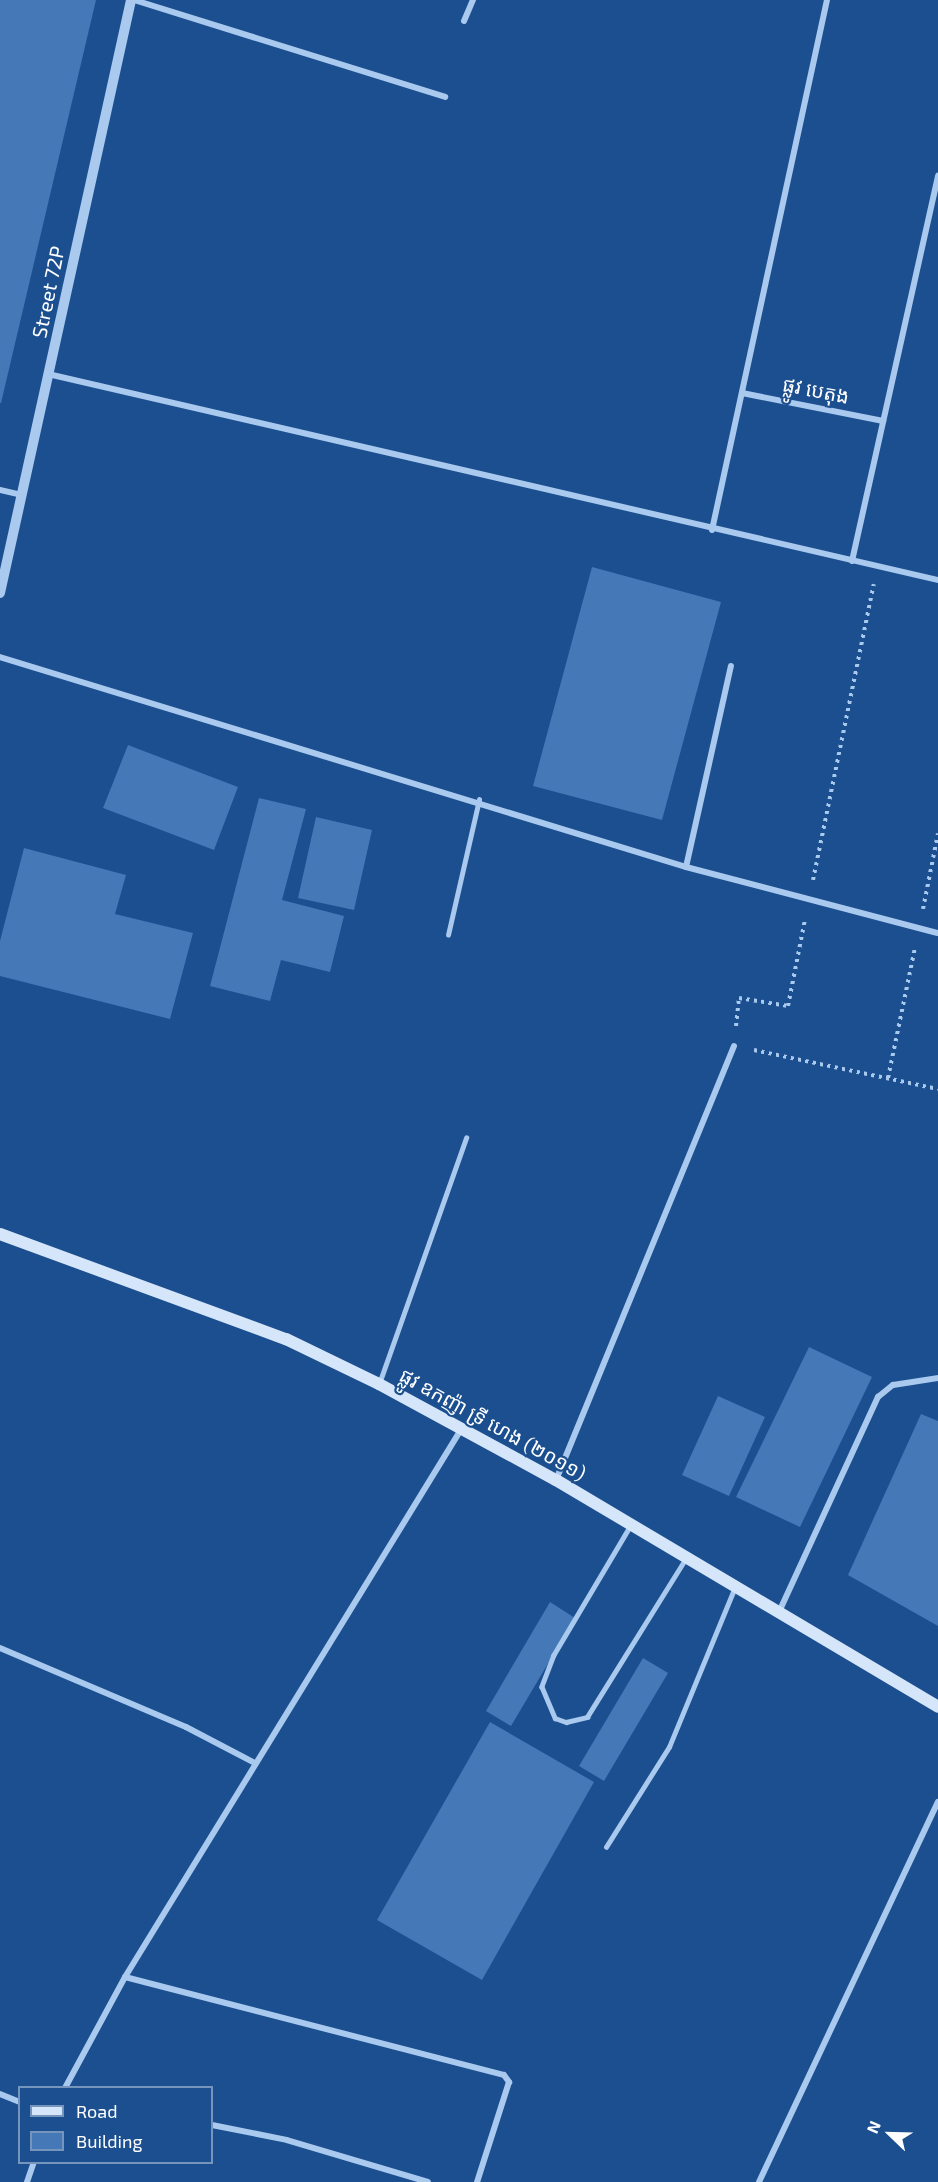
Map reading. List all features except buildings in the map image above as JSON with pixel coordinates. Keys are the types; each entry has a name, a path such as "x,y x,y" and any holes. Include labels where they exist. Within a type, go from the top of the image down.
{"main road":[{"name":"ផ្លូវ ឧកញ៉ា ទ្រី ហេង (២០១១)","path":"0,1234 286,1339 379,1384 556,1480 938,1707"}],"street":[{"path":"133,0 445,97"},
{"name":"Street 72P","path":"0,592 133,0"},
{"path":"464,21 472,0"},
{"path":"712,530 827,0"},
{"path":"852,561 938,175"},
{"path":"48,374 712,530 938,580"},
{"name":"ផ្លូវ បេតុង","path":"742,393 883,420"},
{"path":"0,490 22,495"},
{"path":"0,657 479,800 686,867 938,933"},
{"path":"686,867 731,666"},
{"path":"556,1480 734,1046"},
{"path":"778,1612 878,1397 893,1385 938,1378"},
{"path":"66,2086 125,1977 462,1428"},
{"path":"0,1648 186,1727 255,1763"},
{"path":"759,2182 938,1802"},
{"path":"125,1977 504,2075 509,2082 477,2182"},
{"path":"0,2094 18,2101"},
{"path":"213,2125 287,2140 428,2182"},
{"path":"27,2182 34,2164"}],"lane":[{"path":"448,935 479,800"},
{"path":"379,1384 466,1138"},
{"path":"632,1525 554,1655 542,1687 555,1718 566,1722 587,1717 686,1557"},
{"path":"606,1847 669,1747 735,1586"}],"path":[{"path":"878,566 788,1006 739,998 734,1046 938,1089"},
{"path":"888,1078 938,833"}]}
